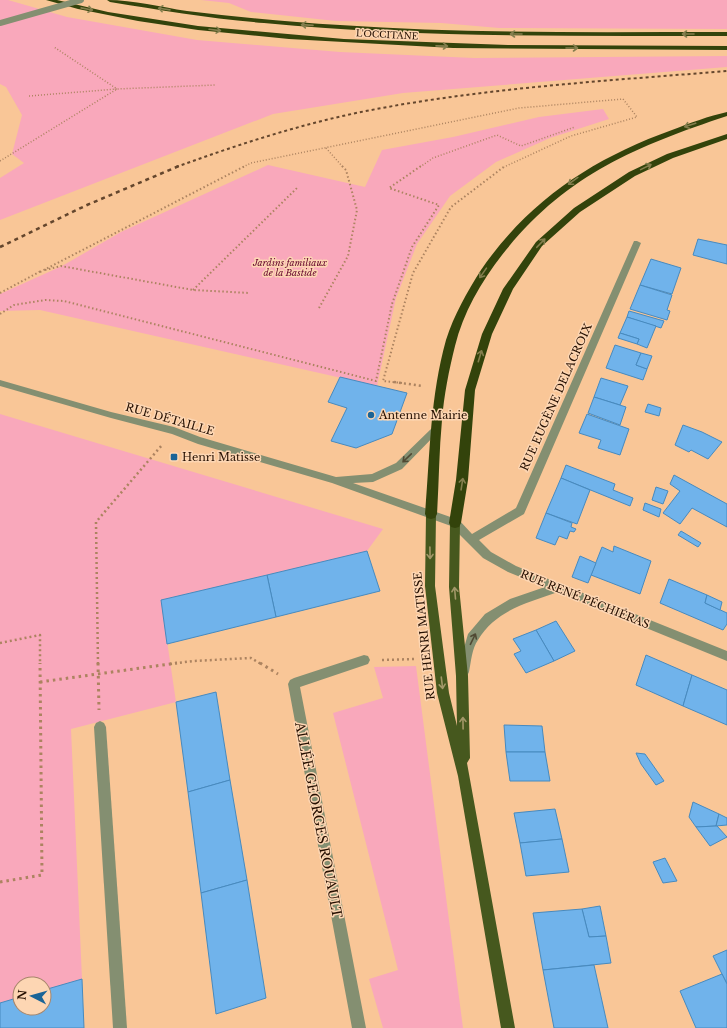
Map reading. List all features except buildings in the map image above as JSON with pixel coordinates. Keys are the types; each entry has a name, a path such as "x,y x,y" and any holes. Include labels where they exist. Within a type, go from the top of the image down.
{"highway":[{"name":"L'OCCITANE","path":"49,0 174,25 248,34 332,41 540,48 727,48"},
{"name":"L'OCCITANE","path":"110,0 153,8 222,17 346,28 497,34 727,34"},
{"path":"431,514 435,467 435,430 440,389 454,331 477,282 508,237 545,201 578,177 614,156 651,139 727,114"},
{"path":"455,523 462,480 470,390 487,334 508,289 534,250 577,210 632,174 670,156 727,136"}],"main road":[{"name":"RUE HENRI MATISSE","path":"431,514 429,545 430,586 443,693 464,776 508,1028"},
{"name":"RUE HENRI MATISSE","path":"455,523 454,587 462,676 464,776"}],"street":[{"path":"0,23 81,0"},
{"name":"RUE EUGÈNE DELACROIX","path":"472,539 520,511 637,243"},
{"name":"RUE DÉTAILLE","path":"0,383 111,415 174,431 198,440 333,480 455,523"},
{"name":"RUE DÉTAILLE","path":"333,480 373,478 399,466 435,430"},
{"name":"RUE RENÉ PÉCHIÉRAS","path":"455,523 487,555 512,570 727,656"},
{"path":"462,676 472,638 489,618 500,609 514,602 557,588"},
{"path":"294,684 364,660"},
{"name":"ALLÉE GEORGES ROUAULT","path":"294,684 359,1028"},
{"path":"100,727 120,1028"}],"path":[{"path":"54,47 117,89"},
{"path":"29,96 117,89 215,85"},
{"path":"0,161 117,89"},
{"path":"0,293 20,281 251,163 519,108 623,99 637,117 571,136 505,166 451,207 412,273 383,381 440,389"},
{"path":"0,314 14,305 45,300 64,302 376,381 392,304 412,247 439,205 389,188 433,158 497,135 521,146 575,127"},
{"path":"319,308 348,256 357,210 346,170 326,147"},
{"path":"193,290 298,187"},
{"path":"40,272 62,266 193,290 250,293"},
{"path":"100,727 96,522 174,431"},
{"path":"0,644 40,635 42,874 0,882"},
{"path":"40,682 193,661 252,658 294,684"},
{"path":"364,660 415,659"}],"green space":[{"path":"0,0 8,0 67,17 197,40 340,52 474,58 727,56 727,67 403,93 273,114 0,220 0,178 24,163 12,154 22,115 6,87 0,84"},
{"path":"201,0 727,0 727,29 499,28 441,23 336,21 251,12 229,3"},
{"name":"Jardins familiaux de la Bastide","path":"603,109 609,119 550,138 496,162 450,196 417,244 396,298 377,386 40,310 0,311 0,294 62,266 121,232 268,165 365,187 382,150 453,137 539,117"},
{"path":"0,414 383,529 367,551 161,600 176,702 71,729 82,979 52,988 52,976 12,976 12,1000 0,1004"},
{"path":"416,666 463,1028 383,1028 369,979 398,970 333,713 383,698 374,667"}],"railway":[{"path":"176,167 291,129 337,117 406,104 543,86 727,71"},
{"path":"0,247 87,205 179,166"}],"place":[{"name":"Antenne Mairie","path":"371,415"},
{"name":"Henri Matisse","path":"174,457"}]}
